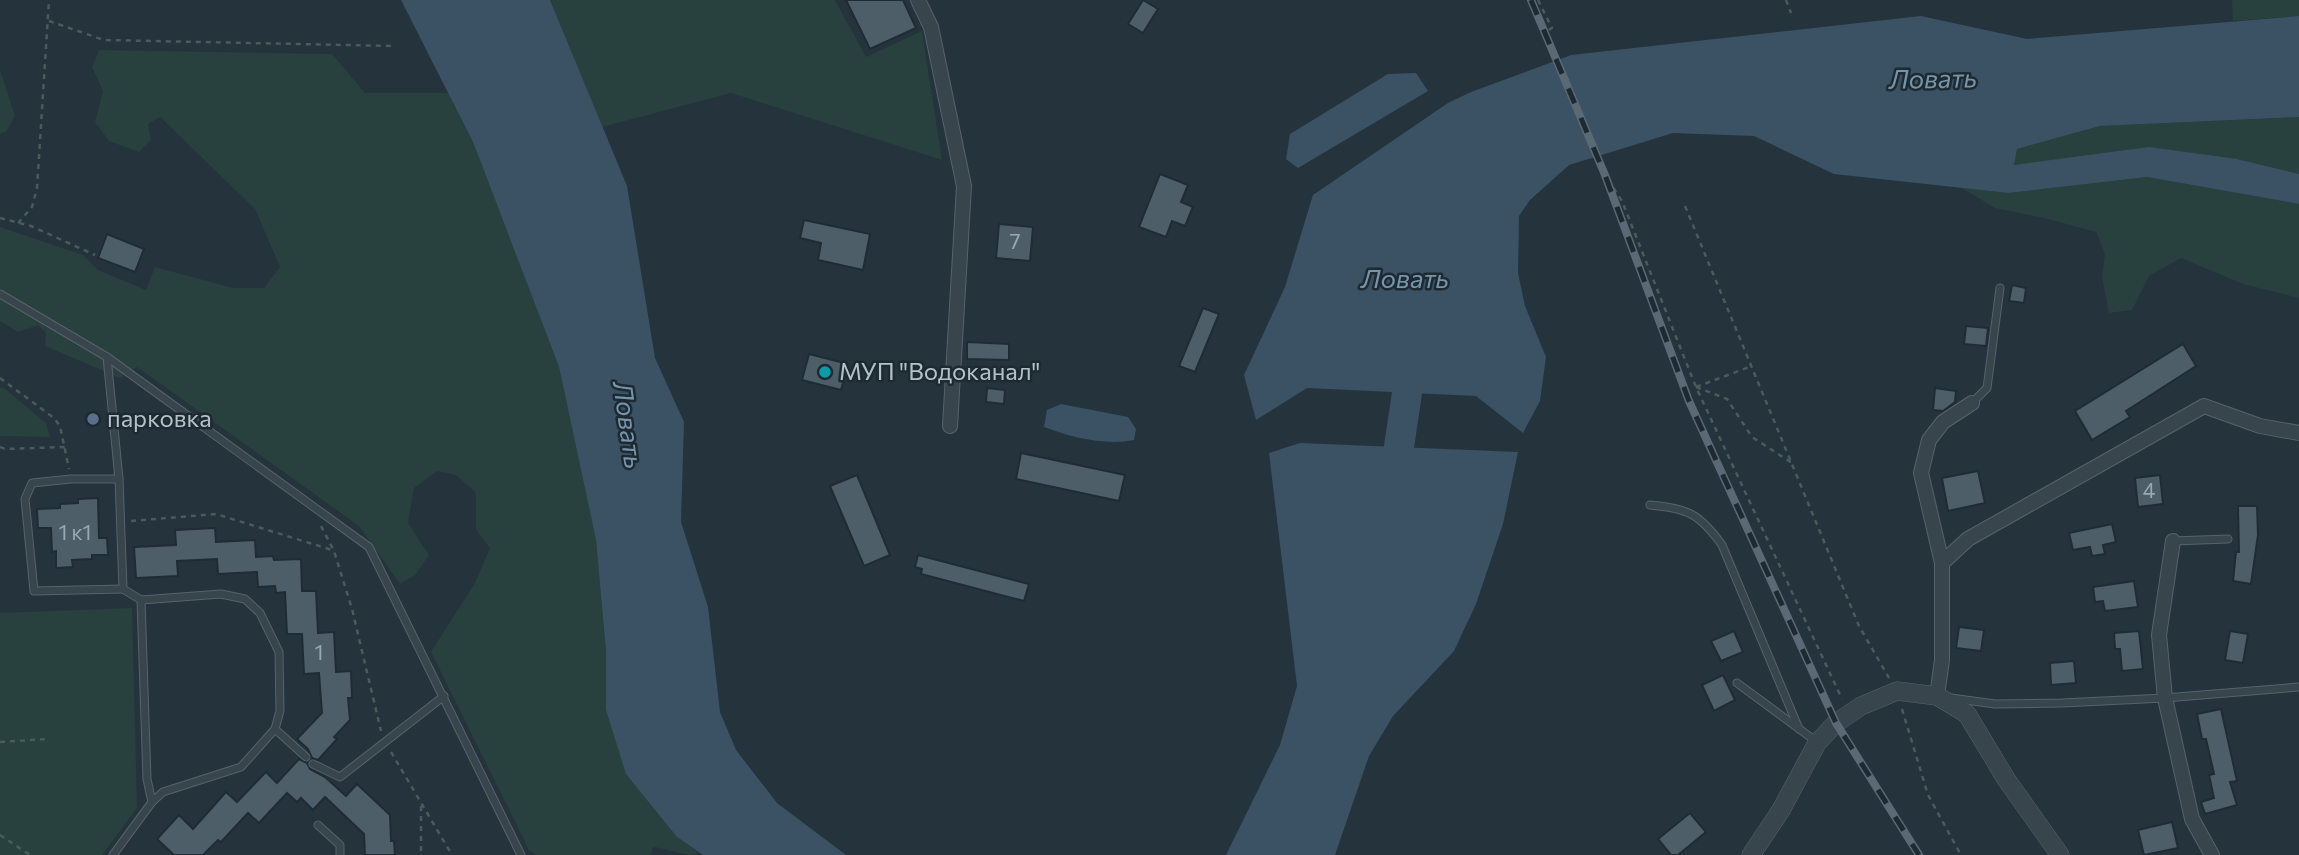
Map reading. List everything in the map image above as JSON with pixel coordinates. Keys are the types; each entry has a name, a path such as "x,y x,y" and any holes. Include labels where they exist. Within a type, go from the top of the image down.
{"street":[{"path":"918,0 930,27 964,186 950,426"},
{"path":"1937,696 1942,660 1942,563 1921,473 1929,440 1942,422 1972,403"},
{"path":"1942,563 1968,539 2204,406 2260,426 2299,433"},
{"path":"2173,541 2159,635 2165,698 2192,819 2212,855"},
{"path":"1751,855 1781,810 1817,743 1845,717 1897,691 1937,696 1968,714 2006,779 2060,855"}],"lane":[{"path":"1972,403 1987,388 2000,288"},
{"path":"0,294 107,357 369,547 521,855"},
{"path":"107,357 119,479 123,589"},
{"path":"113,855 152,802 163,792 241,767 275,729 280,711 279,652 260,612 245,599 221,594 141,600 123,589 34,592 25,499 32,483 71,479 119,479"},
{"path":"1650,505 1676,508 1706,523 1721,545 1799,729"},
{"path":"2173,541 2228,539"},
{"path":"141,600 147,779 152,802"},
{"path":"1737,683 1817,743"},
{"path":"1937,696 1995,704 2165,698 2299,687"},
{"path":"313,764 340,777 444,695"},
{"path":"275,729 306,757"},
{"path":"318,825 340,845 340,855"}],"path":[{"path":"18,223 32,207 37,188 49,0"},
{"path":"1538,0 1552,28 1545,32 1605,175 1622,201 1696,387 1845,717"},
{"path":"1786,0 1791,13"},
{"path":"48,22 104,40 395,46"},
{"path":"1685,205 1859,626 1897,691 1927,795 1961,855"},
{"path":"0,219 31,226 95,255"},
{"path":"1696,387 1752,365"},
{"path":"0,377 54,418 60,426 71,479"},
{"path":"1696,387 1727,399 1752,437 1794,464"},
{"path":"0,447 65,447"},
{"path":"316,509 323,532 334,551 352,608 385,741 452,855"},
{"path":"121,522 216,514 334,551"},
{"path":"0,742 47,739"},
{"path":"421,803 421,855"},
{"path":"0,835 30,855"}],"green space":[{"path":"550,0 835,0 866,57 922,31 942,160 731,93 602,127"},
{"path":"2232,0 2299,0 2299,16 2233,21"},
{"path":"99,50 332,54 365,93 448,93 473,142 559,367 596,540 606,651 606,710 677,837 698,852 695,855 654,847 650,855 537,855 529,850 431,652 475,583 490,548 476,530 476,493 456,475 437,471 414,488 408,523 429,555 415,575 400,584 359,526 137,367 120,378 45,346 46,333 38,325 18,332 0,321 0,227 83,255 98,270 146,290 155,267 233,288 264,288 280,267 255,209 160,117 148,124 151,140 139,152 109,141 95,122 103,91 92,67"},
{"path":"0,70 15,116 6,132 0,133"},
{"path":"2299,117 2299,174 2237,159 2014,165 2017,149 2100,126"},
{"path":"2147,177 2299,204 2299,298 2243,284 2181,258 2149,276 2132,310 2109,313 2102,277 2105,254 2096,232 1995,208 1960,187 2009,193"},
{"path":"0,388 4,388 46,423 50,437 0,436"},
{"path":"132,608 137,808 102,855 0,855 0,613"}],"water":[{"name":"Ловать","path":"401,0 550,0 627,186 655,358 684,422 681,522 708,607 720,712 736,750 777,803 846,855 703,855 677,837 626,774 606,710 606,651 596,540 559,367 473,142"},
{"name":"Ловать","path":"1921,16 2027,39 2299,16 2299,117 2100,126 2017,149 2014,165 2149,147 2237,159 2299,174 2299,204 2147,177 2009,193 1834,174 1754,136 1673,133 1569,165 1530,200 1519,216 1518,273 1525,306 1546,357 1540,401 1523,433 1476,396 1307,388 1256,420 1244,375 1285,287 1313,195 1448,103 1571,55"},
{"path":"1416,73 1428,91 1298,168 1286,159 1290,134 1388,74"},
{"path":"1061,404 1128,417 1136,429 1134,440 1088,440 1044,427 1047,410"},
{"path":"1300,443 1518,452 1503,524 1476,604 1454,651 1393,716 1369,756 1335,855 1226,855 1280,745 1297,686 1269,453"}],"building":[{"path":"846,0 903,0 916,28 870,49"},
{"path":"1143,0 1158,9 1143,33 1128,24"},
{"path":"1160,174 1188,185 1181,202 1193,207 1185,226 1172,221 1166,237 1139,227"},
{"path":"804,220 870,234 863,270 818,260 821,243 800,238"},
{"path":"999,224 1033,227 1030,261 996,258"},
{"path":"107,234 144,249 135,272 98,258"},
{"path":"2012,285 2026,288 2024,303 2009,301"},
{"path":"1203,308 1219,314 1195,372 1179,366"},
{"path":"1966,326 1988,328 1986,346 1964,344"},
{"path":"967,342 1009,344 1009,360 967,359"},
{"path":"2183,344 2196,366 2126,411 2130,417 2092,440 2075,411"},
{"name":"МУП \"Водоканал\"","path":"809,354 848,364 841,390 802,380"},
{"path":"987,388 1005,390 1004,404 986,402"},
{"path":"1935,388 1956,391 1955,402 1943,411 1933,410"},
{"path":"1021,453 1125,475 1119,501 1016,479"},
{"path":"1978,471 1985,503 1948,511 1942,478"},
{"path":"857,475 890,555 864,566 830,486"},
{"path":"2160,475 2163,504 2138,507 2135,478"},
{"path":"98,498 99,538 107,538 108,555 92,555 92,559 72,560 73,567 56,568 56,551 52,552 51,528 38,528 37,509 60,508 60,504 78,503 78,499"},
{"path":"2238,506 2257,506 2258,535 2251,584 2233,581 2236,552 2239,552"},
{"path":"2112,524 2116,542 2103,545 2105,554 2092,556 2090,547 2073,550 2069,533"},
{"path":"215,528 216,542 255,540 256,557 273,556 274,560 301,559 302,591 316,591 318,633 334,632 336,672 351,671 352,698 348,698 350,720 318,760 312,758 308,749 297,739 322,713 319,673 304,674 302,634 287,634 285,592 276,593 275,586 258,587 257,572 218,574 217,559 177,561 178,576 136,578 134,547 176,545 175,530"},
{"path":"918,555 1029,584 1024,601 921,574 922,569 915,567"},
{"path":"2134,581 2138,607 2105,611 2103,601 2095,602 2093,587"},
{"path":"1959,627 1984,630 1981,651 1956,648"},
{"path":"1734,631 1743,652 1721,661 1711,641"},
{"path":"2139,631 2143,669 2122,671 2120,649 2115,649 2114,633"},
{"path":"2230,631 2248,634 2243,663 2225,660"},
{"path":"2074,661 2076,683 2051,685 2050,663"},
{"path":"1723,675 1735,700 1714,711 1702,685"},
{"path":"2221,709 2237,781 2230,782 2237,805 2205,814 2201,802 2214,798 2209,775 2214,774 2197,714"},
{"path":"299,759 346,796 357,784 390,815 391,841 394,841 395,855 365,855 364,834 325,797 313,810 301,798 297,802 287,793 259,823 248,813 221,842 218,840 203,855 174,855 157,839 179,815 193,829 226,792 237,802 266,772 277,783"},
{"path":"1690,813 1706,832 1678,855 1671,855 1658,839"},
{"path":"2172,822 2178,848 2144,855 2138,830"}],"waterway":[{"name":"Ловать","path":"1393,487 1413,353"}],"railway":[{"path":"1531,0 1605,175 1689,401 1836,723 1919,855"}],"place":[{"name":"МУП \"Водоканал\"","path":"825,372"},
{"name":"парковка","path":"93,419"}]}
